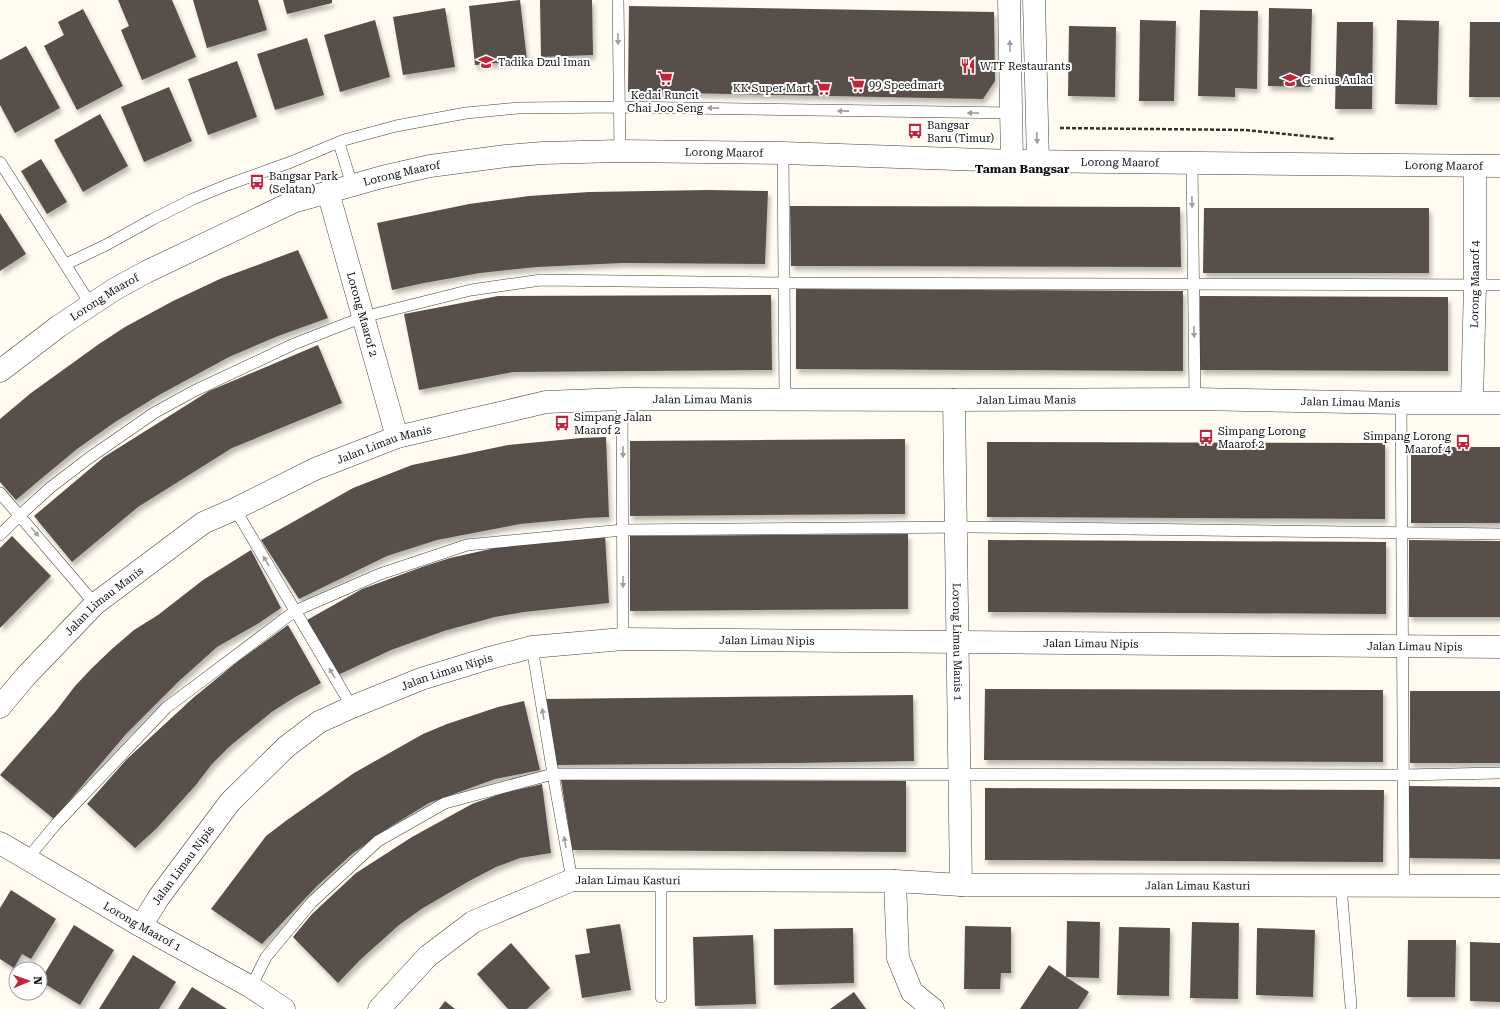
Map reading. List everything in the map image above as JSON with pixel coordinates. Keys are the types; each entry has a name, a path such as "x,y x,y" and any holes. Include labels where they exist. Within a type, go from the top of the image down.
{"street":[{"path":"1009,0 1012,161"},
{"path":"1034,0 1038,162"},
{"name":"Lorong Maarof","path":"0,371 59,326 115,289 146,272 293,202 352,185 430,166 506,156 543,153 620,151 783,153 1038,162 1500,166"},
{"name":"Lorong Maarof 4","path":"1472,402 1475,285 1475,166"},
{"name":"Lorong Maarof 2","path":"328,192 397,437"},
{"name":"Jalan Limau Manis","path":"0,708 24,676 95,604 203,523 235,509 315,469 397,437 546,402 622,399 1195,399 1400,403 1500,402"},
{"name":"Lorong Limau Manis 1","path":"954,400 961,884"},
{"name":"Jalan Limau Nipis","path":"141,926 159,897 230,802 286,747 319,722 422,679 486,659 532,647 623,639 1359,647 1500,647"},
{"name":"Lorong Maarof 1","path":"0,843 28,858 141,926 251,987 284,1009"},
{"name":"Jalan Limau Kasturi","path":"379,1009 428,956 473,922 572,880 895,881 961,884 1500,886"},
{"path":"895,881 898,958 912,992 933,1009"}],"lane":[{"path":"618,0 620,151"},
{"path":"66,264 106,245 193,199 227,185 339,143 396,126 466,113 518,108 619,107 1012,113"},
{"path":"339,143 352,185"},
{"path":"783,153 785,400"},
{"path":"0,162 91,305"},
{"path":"1192,163 1195,399"},
{"path":"0,535 51,487 89,458 154,413 194,391 294,344 363,317 471,290 541,280 784,283 1500,285"},
{"path":"622,399 623,639"},
{"path":"1400,403 1404,886"},
{"path":"0,493 95,604"},
{"path":"235,509 352,707"},
{"path":"28,858 56,824 166,708 295,611 380,574 467,545 623,530 956,527 1500,534"},
{"path":"532,647 572,880"},
{"path":"251,987 266,957 312,902 378,842 445,803 553,774 1403,775 1500,773"},
{"path":"661,880 661,997"},
{"path":"1341,886 1351,1006"}],"building":[{"path":"118,0 172,0 196,57 142,80 121,30 129,26"},
{"path":"193,0 258,0 267,30 207,48"},
{"path":"283,0 332,0 332,3 287,14"},
{"path":"520,0 527,60 475,65 469,6"},
{"path":"540,0 592,0 593,55 541,57"},
{"path":"629,6 994,12 995,81 983,99 628,92"},
{"path":"445,8 455,67 403,75 393,17"},
{"path":"1269,8 1312,9 1310,87 1268,86"},
{"path":"83,9 123,86 77,110 44,46 64,35 58,22"},
{"path":"1200,10 1258,11 1257,89 1235,88 1235,97 1198,96"},
{"path":"375,20 390,77 340,92 324,35"},
{"path":"1140,20 1176,21 1174,101 1139,101"},
{"path":"1397,20 1439,21 1437,105 1395,104"},
{"path":"1337,22 1373,22 1372,109 1335,109"},
{"path":"1470,22 1500,22 1500,97 1469,97"},
{"path":"1069,26 1116,27 1115,97 1068,96"},
{"path":"307,38 324,95 275,110 257,54"},
{"path":"26,46 60,108 15,133 0,105 0,60"},
{"path":"237,61 257,117 208,135 188,79"},
{"path":"169,87 192,141 144,162 121,107"},
{"path":"100,114 128,166 83,192 54,140"},
{"path":"41,159 67,202 47,214 21,171"},
{"path":"708,190 768,191 765,264 622,263 537,267 480,273 392,290 377,223 469,204 529,196 589,192"},
{"path":"790,206 1180,207 1181,267 791,266"},
{"path":"1204,208 1429,208 1429,273 1203,273"},
{"path":"0,213 26,254 0,271"},
{"path":"298,250 328,318 278,336 229,357 159,395 115,422 77,449 16,500 0,482 0,419 31,393 125,327 173,301 222,278"},
{"path":"796,289 1183,291 1183,371 796,369"},
{"path":"771,295 772,370 513,372 419,390 404,314 498,296"},
{"path":"1200,296 1448,297 1448,371 1200,370"},
{"path":"318,345 342,403 232,448 138,507 72,562 34,516 104,457 209,391"},
{"path":"606,437 609,517 520,524 437,540 387,556 299,599 261,540 353,488 412,465 508,445"},
{"path":"905,439 905,514 630,516 630,441"},
{"path":"987,442 1385,443 1385,519 987,517"},
{"path":"1411,447 1500,447 1500,523 1411,523"},
{"path":"908,534 908,609 630,611 630,536"},
{"path":"605,535 609,603 524,612 495,617 444,631 391,650 338,675 307,620 362,589 450,558 517,543"},
{"path":"12,536 51,576 0,628 0,548"},
{"path":"988,540 1386,542 1386,614 988,612"},
{"path":"1409,540 1500,541 1500,617 1409,617"},
{"path":"251,550 281,608 259,623 217,647 178,682 126,734 54,819 0,775 56,711 75,686 113,648 134,630 158,615 203,580"},
{"path":"288,625 321,683 273,711 230,746 212,764 195,786 156,829 135,848 87,804 127,759 193,698 237,662"},
{"path":"985,689 1383,690 1383,762 984,760"},
{"path":"1410,691 1500,691 1500,763 1410,763"},
{"path":"913,695 914,761 795,763 552,765 544,699"},
{"path":"524,701 540,770 495,779 429,803 390,827 352,854 317,886 262,944 211,909 266,836 354,773 423,734 447,724 498,707"},
{"path":"561,780 906,781 906,852 572,850"},
{"path":"542,784 551,853 520,858 496,867 423,908 399,925 360,960 338,983 293,937 312,914 356,873 412,837 472,804 503,793"},
{"path":"1408,786 1500,787 1500,859 1408,858"},
{"path":"985,788 1384,790 1383,862 985,860"},
{"path":"11,890 56,919 31,959 22,954 18,961 8,961 8,964 0,959 0,908"},
{"path":"1067,921 1100,922 1099,978 1066,977"},
{"path":"1192,922 1239,923 1238,999 1190,998"},
{"path":"620,924 631,990 582,998 575,955 590,953 586,929"},
{"path":"74,925 114,950 80,1005 48,986 48,968"},
{"path":"965,926 1011,927 1011,973 1001,973 1000,989 964,989"},
{"path":"1119,927 1170,928 1169,996 1117,995"},
{"path":"853,928 854,983 774,985 774,929"},
{"path":"1257,928 1315,930 1313,997 1256,995"},
{"path":"753,935 756,1004 695,1006 693,937"},
{"path":"1408,940 1456,940 1455,997 1407,997"},
{"path":"1470,942 1500,943 1500,1002 1470,1001"},
{"path":"511,943 550,988 527,1009 508,1009 477,974"},
{"path":"133,955 176,982 159,1009 99,1009"},
{"path":"1049,965 1089,992 1078,1009 1020,1009"},
{"path":"192,987 227,1009 178,1009"},
{"path":"854,992 866,1009 830,1009"},
{"path":"445,1001 455,1009 439,1009"}],"place":[{"name":"Tadika Dzul Iman","path":"486,62"},
{"name":"WTF Restaurants","path":"968,66"},
{"name":"Kedai Runcit Chai Joo Seng","path":"665,78"},
{"name":"Genius Aulad","path":"1290,80"},
{"name":"99 Speedmart","path":"857,85"},
{"name":"KK Super Mart","path":"823,88"},
{"name":"Bangsar Baru (Timur)","path":"915,131"},
{"name":"Bangsar Park (Selatan)","path":"257,182"},
{"name":"Simpang Jalan Maarof 2","path":"562,423"},
{"name":"Simpang Lorong Maarof 2","path":"1206,437"},
{"name":"Simpang Lorong Maarof 4","path":"1463,442"}],"district":[{"name":"Taman Bangsar","path":"1022,169"}]}
